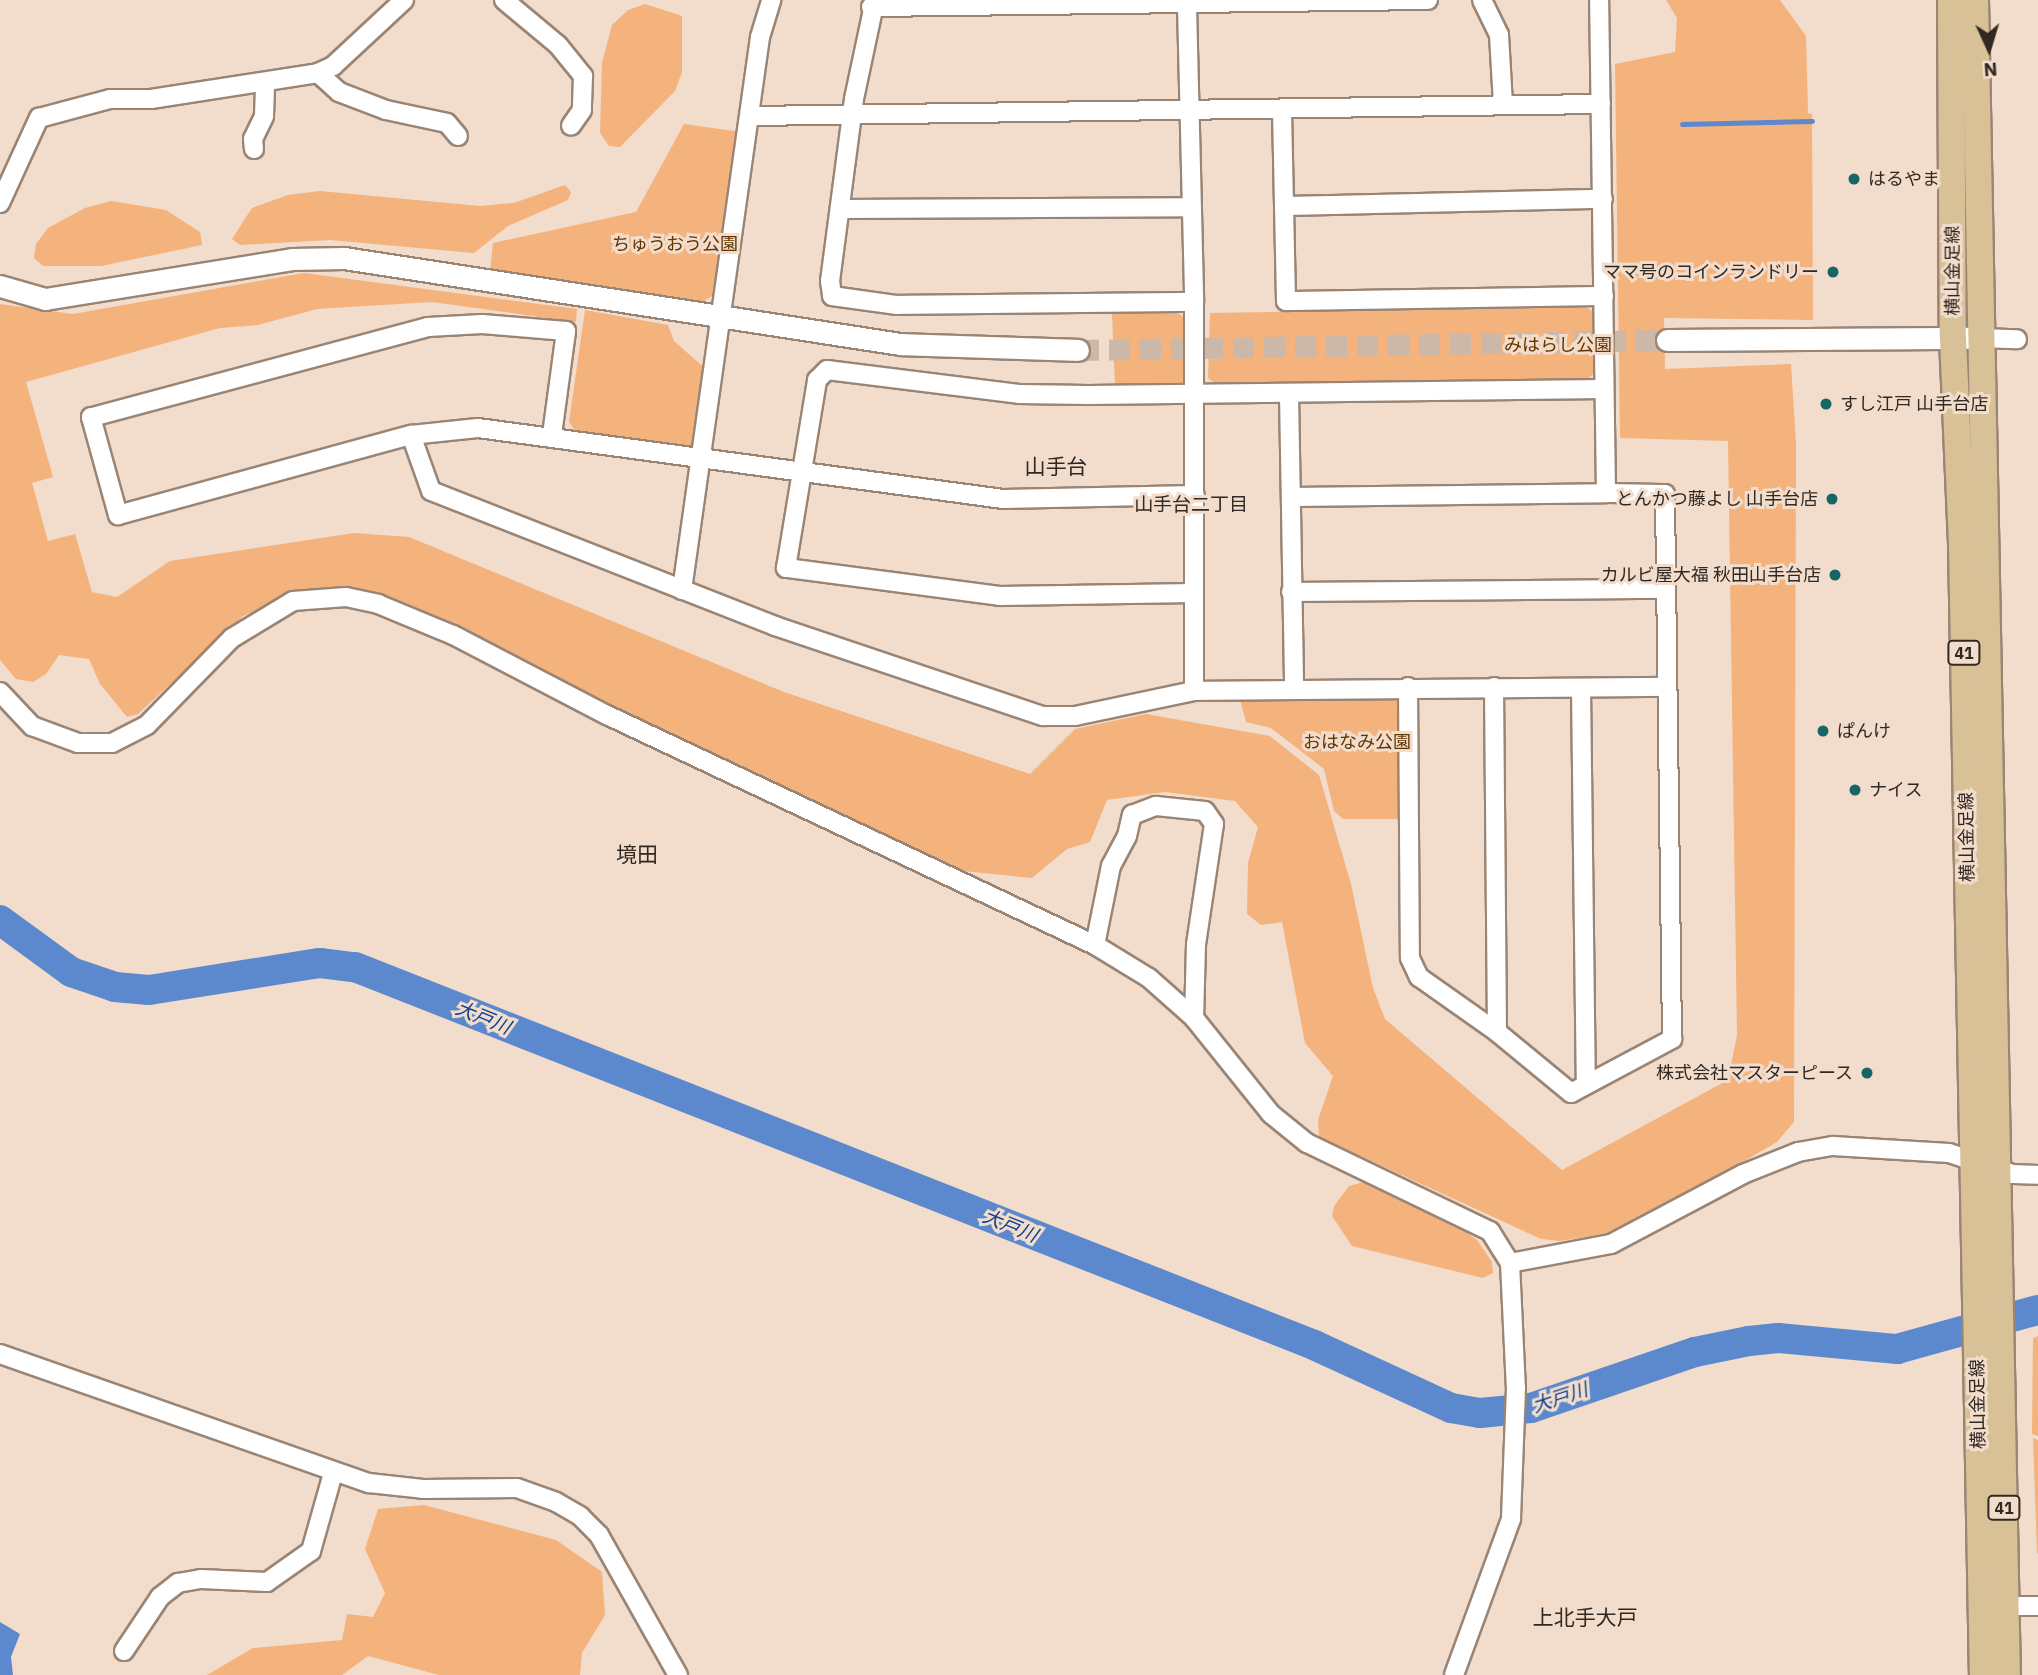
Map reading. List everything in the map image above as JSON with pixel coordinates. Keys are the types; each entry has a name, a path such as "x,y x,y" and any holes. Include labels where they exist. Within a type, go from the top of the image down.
{"main road":[{"name":"横山金足線","path":"1951,0 1953,338 1985,1164"},
{"name":"横山金足線","path":"1975,0 1988,1344 1994,1606 2007,1675"},
{"name":"横山金足線","path":"1983,1675 1994,1606"}],"street":[{"path":"0,203 39,118 110,99 151,99 318,73 333,66 404,0"},
{"path":"504,0 558,45 583,76 582,110 571,126"},
{"path":"682,590 724,318 760,37 771,0"},
{"path":"1194,302 897,305 832,296 830,281 842,209 852,112 873,4 1180,4 1428,0"},
{"path":"1482,0 1499,35 1503,105"},
{"path":"1599,0 1606,493"},
{"path":"1180,4 1189,109 1194,302 1194,691"},
{"path":"318,73 339,92 386,110 447,123 458,136"},
{"path":"254,149 253,139 264,116 265,82"},
{"path":"751,116 852,112 1282,110 1601,104"},
{"path":"1282,110 1286,301 1604,296"},
{"path":"1284,206 1603,199"},
{"path":"842,209 1191,207"},
{"path":"0,286 45,299 292,259 344,258 900,344 1077,349"},
{"path":"552,435 566,331 482,324 428,327 92,417 118,515 411,435 478,428 552,435 1003,499 1195,495"},
{"path":"1667,340 2017,339"},
{"path":"1194,593 1000,596 786,568 817,380 827,370 1019,394 1194,395 1604,389"},
{"path":"1289,394 1294,689"},
{"path":"411,435 430,491 775,626 1043,716 1075,716 1194,691 1408,687 1666,687"},
{"path":"1292,497 1665,494 1672,1039 1571,1093 1497,1032 1419,977 1410,958 1408,687"},
{"path":"1291,592 1666,589"},
{"path":"0,692 32,726 78,743 112,743 147,725 232,638 293,601 356,599 453,635 607,715 1095,945 1149,978 1194,1018 1271,1114 1307,1143 1490,1231 1510,1264 1516,1388 1511,1519 1454,1675"},
{"path":"1494,687 1497,1032"},
{"path":"1581,688 1586,1083"},
{"path":"1095,945 1111,866 1127,836 1132,815 1156,806 1205,811 1214,824 1196,944 1194,1018"},
{"path":"1510,1264 1611,1244 1743,1174 1798,1152 1833,1146 1949,1153 2038,1175"},
{"path":"0,1354 333,1473 423,1489 517,1488 580,1516 599,1535 678,1675"},
{"path":"124,1651 160,1597 178,1583 201,1579 267,1582 311,1551 333,1473"},
{"path":"1994,1606 2038,1606"}],"green space":[{"path":"1666,0 1780,0 1806,36 1808,113 1812,114 1813,320 1664,318 1665,369 1791,364 1796,442 1794,1122 1777,1142 1623,1231 1560,1241 1541,1239 1319,1137 1318,1120 1333,1076 1305,1043 1282,922 1261,925 1247,914 1248,863 1258,827 1235,801 1165,792 1107,800 1090,842 1067,849 1032,878 963,871 639,721 442,621 398,602 343,587 294,594 243,616 138,714 127,717 100,684 89,659 59,655 46,674 33,682 16,679 0,660 0,304 73,314 304,273 577,309 576,322 432,302 317,309 258,325 220,328 26,382 53,477 32,483 48,541 75,534 92,592 117,597 170,561 354,533 409,537 784,692 1030,774 1075,729 1146,714 1270,736 1319,775 1351,884 1373,988 1385,1019 1562,1170 1728,1080 1737,1035 1728,441 1620,438 1615,64 1675,52 1677,18"},
{"path":"645,4 682,16 682,72 675,91 620,147 609,146 600,133 602,63 612,25 628,10"},
{"name":"ちゅうおう公園","path":"684,124 741,132 721,291 700,303 490,272 493,243 636,212"},
{"path":"565,185 571,192 568,200 508,226 474,253 330,240 240,245 232,239 252,208 288,195 320,191 480,206 514,203"},
{"path":"111,201 166,210 200,232 202,245 101,266 43,266 34,258 36,244 48,228 85,208"},
{"name":"みはらし公園","path":"1586,307 1595,313 1597,370 1585,382 1216,384 1208,378 1210,313"},
{"path":"585,310 668,325 674,341 708,371 697,436 690,447 576,432 569,422"},
{"path":"1178,313 1185,318 1186,381 1178,386 1115,387 1112,314"},
{"name":"おはなみ公園","path":"1399,695 1403,819 1343,819 1334,811 1324,769 1271,728 1246,722 1240,699"},
{"path":"1364,1182 1445,1217 1477,1240 1492,1262 1493,1273 1483,1278 1352,1246 1332,1216 1334,1206 1349,1186"},
{"path":"2038,1336 2038,1436 2032,1434 2033,1338"},
{"path":"2033,1438 2038,1440 2038,1554 2037,1553"},
{"path":"424,1505 556,1540 602,1572 605,1615 582,1653 580,1675 439,1675 368,1656 342,1675 207,1675 253,1648 342,1640 347,1614 373,1617 385,1593 365,1549 378,1509"}],"water":[{"path":"0,1622 20,1634 11,1657 13,1675 0,1675"}],"waterway":[{"path":"1682,124 1812,121"},
{"name":"大戸川","path":"0,920 71,972 115,987 149,990 320,963 355,967 1314,1345 1451,1408 1480,1413 1531,1408 1695,1352 1749,1341 1778,1338 1897,1349 2038,1310"}],"tunnel":[{"path":"1078,350 1667,340"}],"place":[{"name":"はるやま","path":"1854,179"},
{"name":"ママ号のコインランドリー","path":"1833,272"},
{"name":"すし江戸 山手台店","path":"1826,404"},
{"name":"とんかつ藤よし 山手台店","path":"1832,499"},
{"name":"カルビ屋大福 秋田山手台店","path":"1835,575"},
{"name":"ぱんけ","path":"1823,731"},
{"name":"ナイス","path":"1855,790"},
{"name":"株式会社マスターピース","path":"1867,1073"}],"district":[{"name":"山手台","path":"1056,466"},
{"name":"山手台二丁目","path":"1191,505"},
{"name":"境田","path":"637,854"},
{"name":"上北手大戸","path":"1585,1617"}]}
